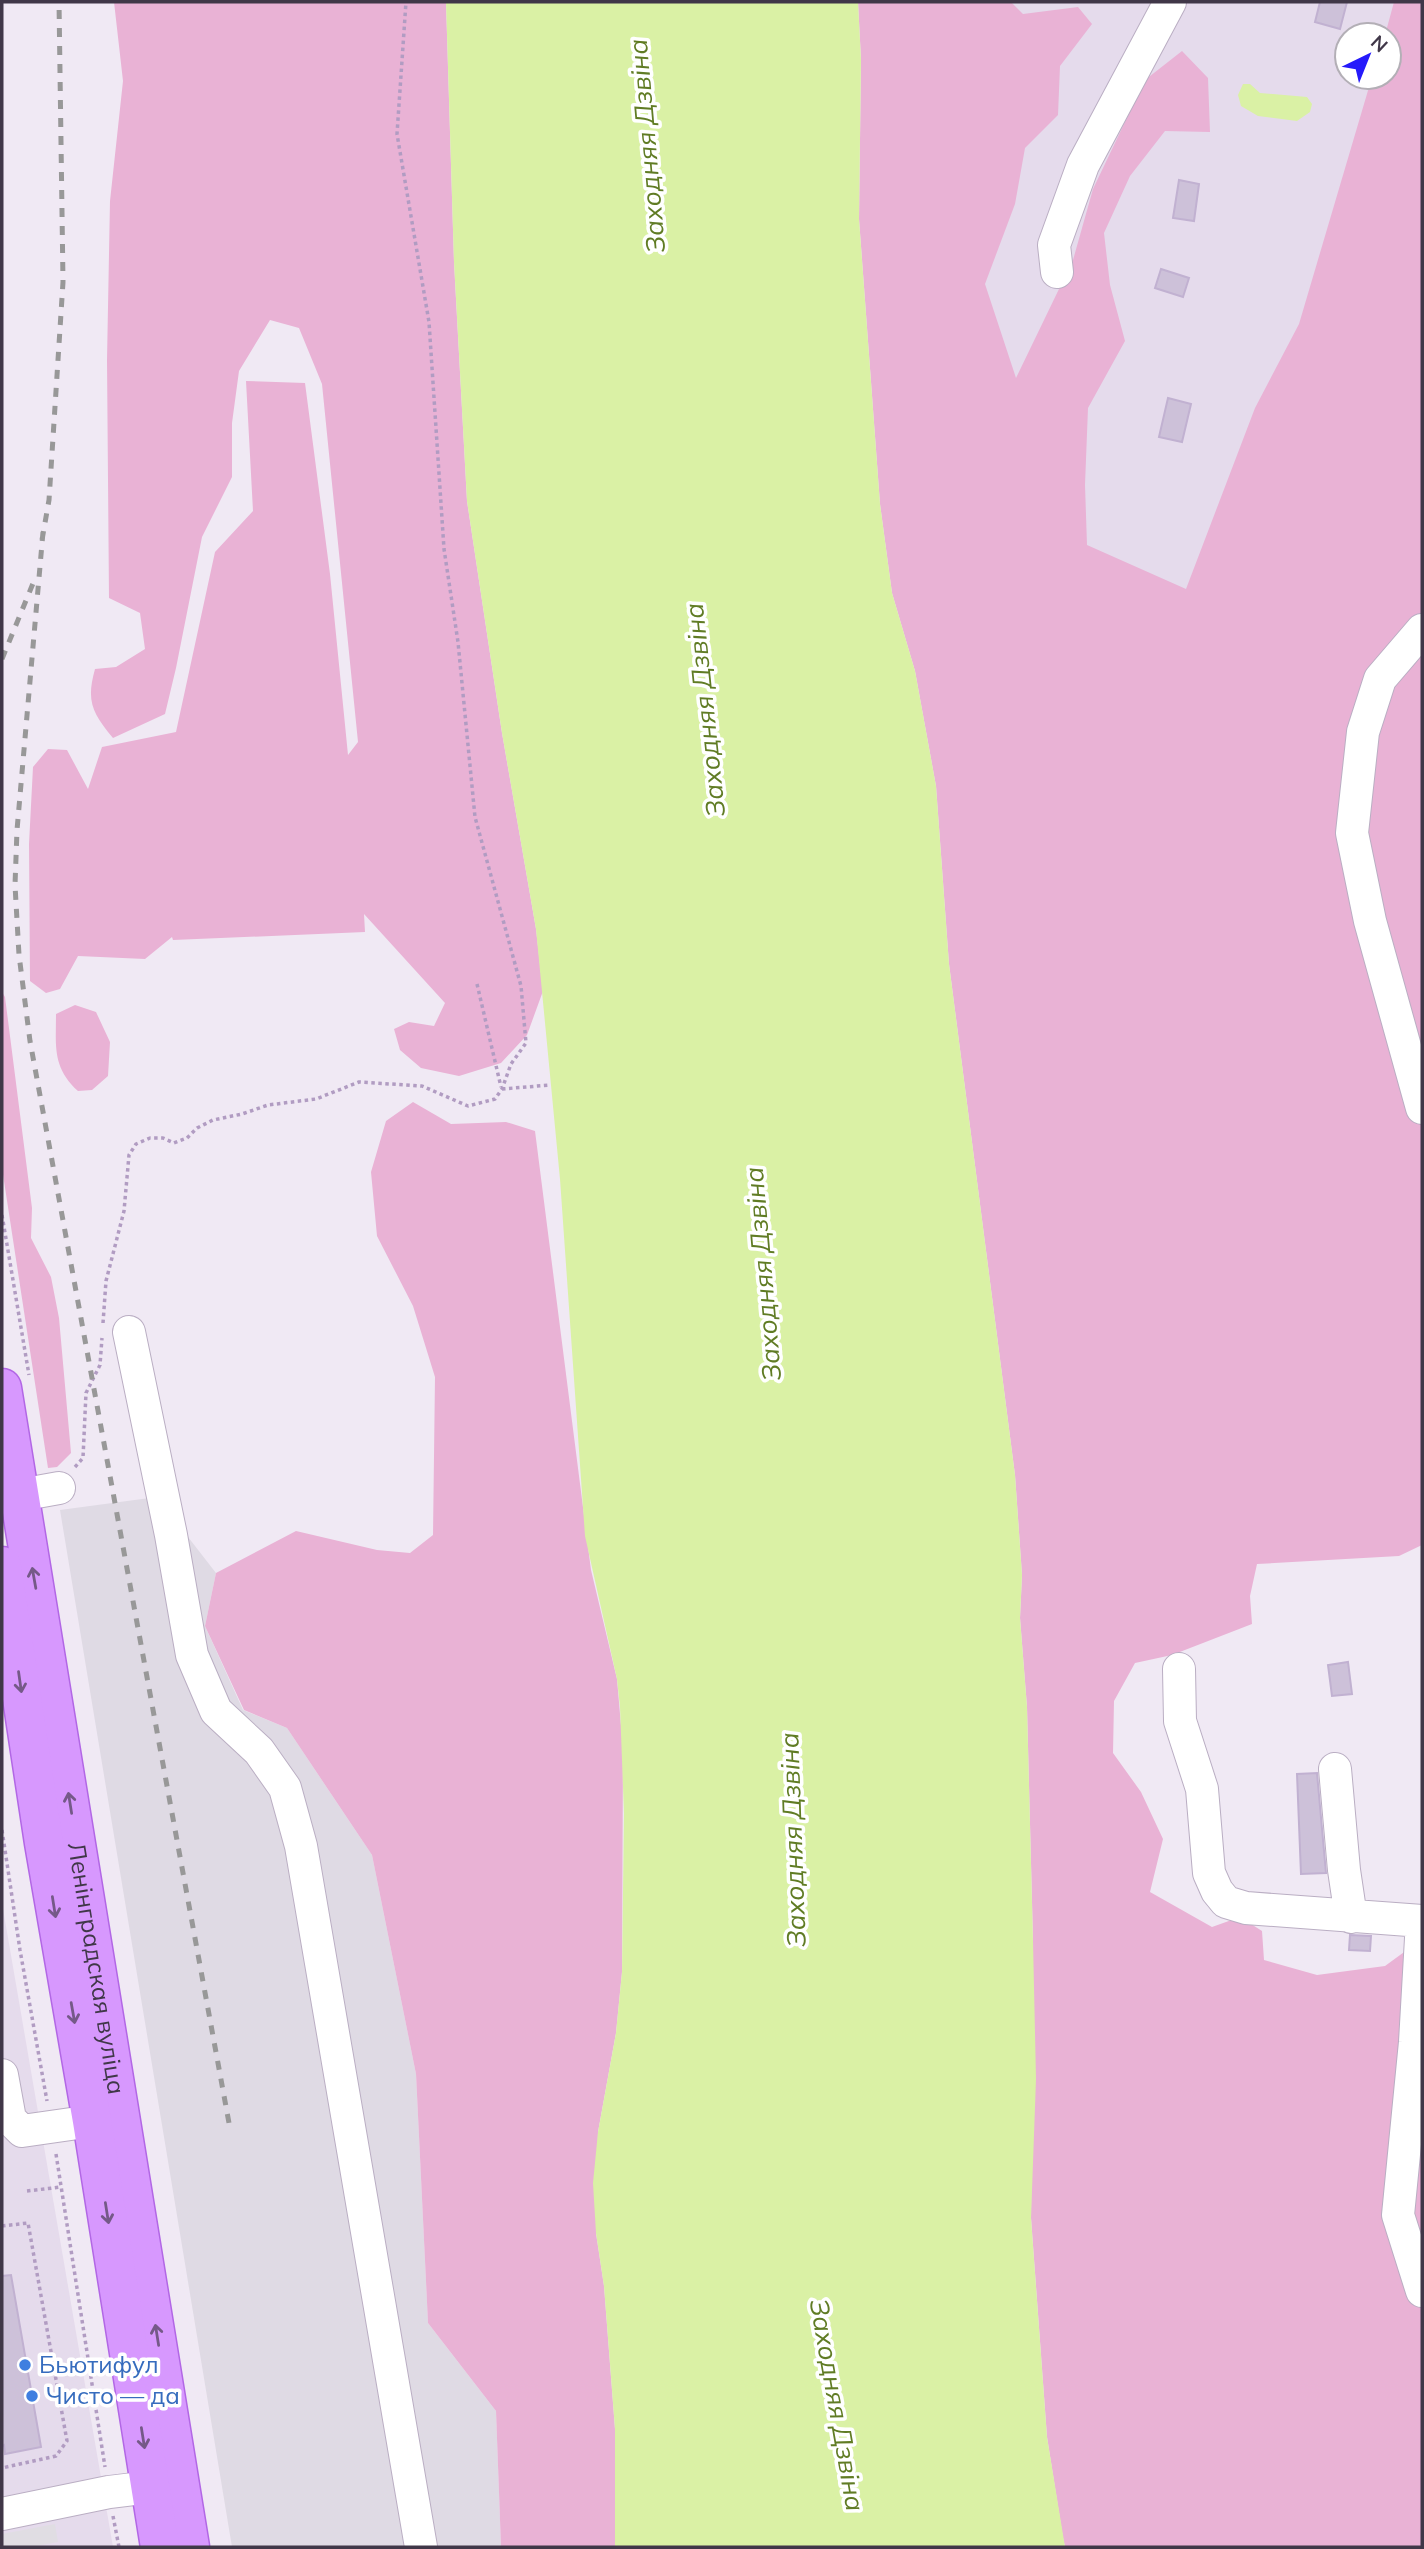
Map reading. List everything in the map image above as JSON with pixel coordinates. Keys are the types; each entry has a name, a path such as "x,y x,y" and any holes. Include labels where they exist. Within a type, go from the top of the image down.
{"main road":[{"name":"Ленінградская вуліца","path":"2,1388 20,1496 19,1640"},
{"name":"Ленінградская вуліца","path":"2,1566 19,1640 77,1945 116,2173 190,2547"},
{"name":"Ленінградская вуліца","path":"77,1945 92,2121 116,2173 150,2487 160,2547"}],"street":[{"path":"1057,272 1054,245 1083,165 1170,2"},
{"path":"1422,630 1380,679 1363,732 1352,833 1370,921 1422,1108"},
{"path":"111,1331 171,1535 192,1655 216,1711 259,1751 285,1788 301,1846 421,2547"},
{"path":"20,1496 59,1488"},
{"path":"1179,1669 1180,1721 1202,1789 1209,1873 1217,1891 1226,1902 1246,1909 1422,1921 1415,2042 1398,2215 1422,2291"},
{"path":"1335,1769 1344,1870 1352,1917"},
{"path":"2,2075 10,2119 22,2131 92,2121"},
{"path":"2,2514 150,2487"}],"path":[{"path":"59,1488 83,1458 86,1392 100,1365 111,1331 106,1282 124,1211 129,1156 136,1143 150,1138 163,1138 174,1143 187,1138 197,1128 213,1120 268,1105 316,1099 359,1082 422,1086 468,1106 495,1099 502,1089 511,1064 526,1043 521,985 475,817 458,642 444,549 429,322 397,134 406,2"},
{"path":"477,984 502,1089"},
{"path":"502,1089 550,1084"},
{"path":"2,1830 119,2547"},
{"path":"27,2192 61,2187"},
{"path":"2,2226 28,2223 67,2441 56,2456 2,2468"}],"shaded area":[{"path":"114,2 446,2 454,262 467,501 502,733 536,929 543,991 527,1035 501,1063 459,1076 421,1068 400,1050 394,1029 409,1022 434,1026 445,1003 364,914 365,932 173,940 172,937 145,959 78,956 60,989 46,993 30,981 29,844 33,767 48,749 67,750 88,789 102,747 176,732 215,552 253,511 246,381 305,383 330,574 348,755 358,742 322,384 299,328 270,320 239,371 232,423 232,477 202,537 165,714 113,738 93,706 91,690 95,669 116,667 145,649 140,613 109,598 107,360 110,201 123,81"},
{"path":"858,2 1011,2 1023,14 1078,7 1092,24 1060,66 1058,115 1025,148 1015,204 985,284 1016,378 1073,260 1093,189 1145,80 1182,51 1208,78 1210,132 1165,131 1130,176 1104,233 1110,285 1125,341 1088,408 1085,485 1087,545 1186,589 1255,408 1299,324 1368,91 1403,91 1403,21 1389,21 1394,2 1422,2 1422,1545 1399,1556 1257,1564 1250,1596 1252,1624 1172,1655 1135,1663 1114,1701 1113,1753 1141,1792 1163,1839 1150,1892 1212,1927 1240,1917 1262,1931 1264,1960 1317,1975 1385,1966 1422,1939 1422,2547 1065,2547 1047,2437 1031,2218 1033,1941 1027,1707 1020,1618 1022,1575 1015,1475 949,964 936,786 915,671 892,593 880,504 859,219 861,60"},
{"path":"932,2 1412,2 1399,21 1333,21 1333,91 1385,91 1334,255 1199,602 949,510"},
{"path":"2,992 5,997 32,1208 31,1238 51,1277 59,1318 71,1453 57,1467 48,1468 2,1168"},
{"path":"75,1005 96,1012 110,1042 108,1076 92,1090 78,1091 64,1073 57,1056 56,1014"},
{"path":"413,1102 451,1124 506,1122 535,1131 591,1570 617,1679 623,1749 622,1972 616,2033 598,2132 596,2233 604,2286 615,2429 615,2547 501,2547 496,2411 428,2323 416,2074 372,1855 287,1728 244,1710 205,1626 216,1573 296,1531 377,1550 410,1553 433,1535 435,1377 413,1306 377,1236 371,1172 386,1121"},
{"path":"157,1497 216,1573 205,1626 243,1710 287,1728 372,1855 416,2074 428,2323 496,2411 501,2547 232,2547 60,1510"},
{"path":"2,1903 113,2547 2,2547"},
{"path":"55,2524 58,2542 31,2547 3,2547 2,2534"}],"water":[{"name":"Заходняя Дзвіна","path":"446,2 858,2 861,60 859,219 880,504 892,593 915,671 936,786 949,964 1015,1475 1022,1575 1020,1618 1027,1707 1036,2079 1031,2218 1047,2437 1065,2547 615,2547 615,2429 593,2183 598,2132 616,2033 622,1972 624,1813 620,1707 617,1679 585,1536 560,1179 536,929 502,733 467,501 454,262"},
{"path":"1243,84 1250,84 1260,93 1307,97 1312,104 1310,112 1297,121 1258,116 1241,106 1238,95"}],"building":[{"path":"1320,2 1347,2 1342,21 1333,21 1333,27 1315,22"},
{"path":"1179,180 1199,184 1194,221 1173,218"},
{"path":"1161,269 1189,278 1183,297 1155,288"},
{"path":"1168,398 1191,404 1182,442 1159,437"},
{"path":"1348,1662 1352,1694 1332,1696 1328,1665"},
{"path":"1317,1773 1326,1873 1301,1874 1297,1774"},
{"path":"1350,1935 1371,1936 1370,1951 1349,1950"},
{"path":"11,2275 41,2447 5,2454 4,2445 2,2446 2,2276"}],"railway":[{"path":"42,540 49,500 63,282 59,2"},
{"path":"43,532 17,830 15,885 19,955 30,1041 229,2123"},
{"path":"2,659 34,581"}],"place":[{"name":"Бьютифул","path":"25,2365"},
{"name":"Чисто — да","path":"32,2396"}]}
